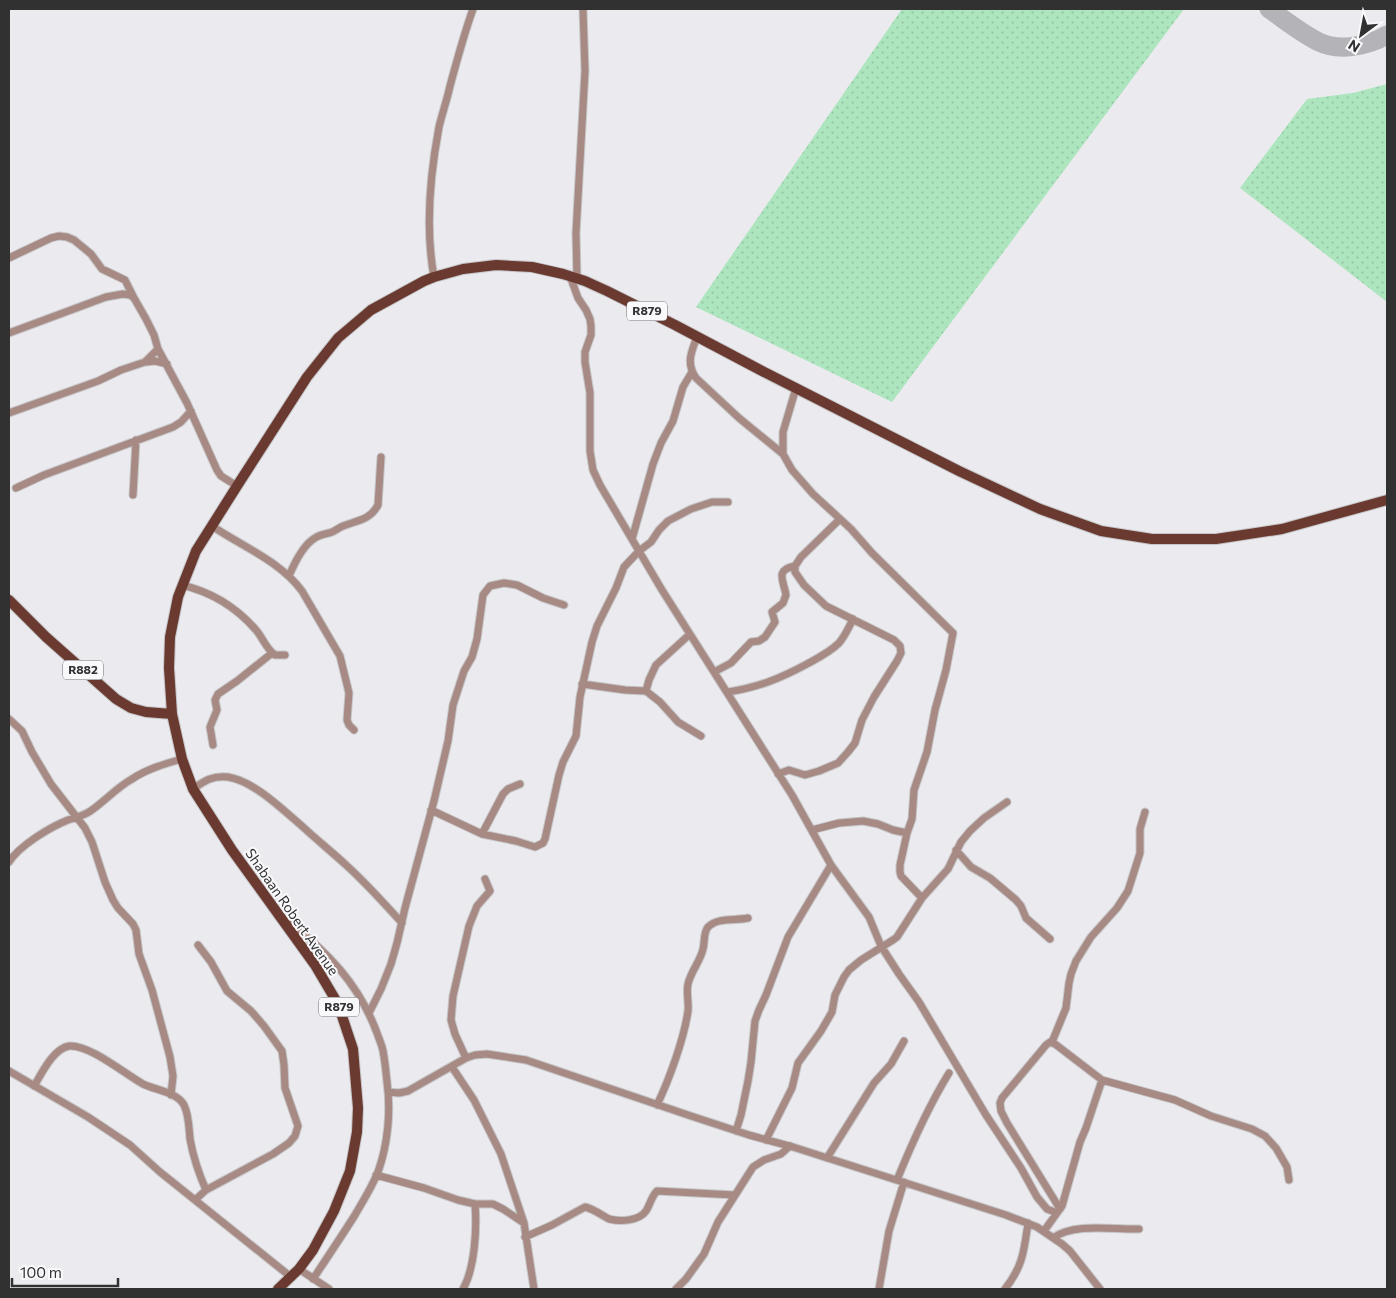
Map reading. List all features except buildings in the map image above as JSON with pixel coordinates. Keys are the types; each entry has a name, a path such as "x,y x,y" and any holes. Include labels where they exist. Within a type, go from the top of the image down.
{"main road":[{"name":"R879","path":"172,714 170,698 170,637 182,585 196,551 307,377 338,338 371,310 434,277 463,269 496,265 532,267 573,277 607,291 959,471 1040,509 1101,531 1152,539 1216,539 1282,529 1387,500"},
{"name":"R882","path":"9,600 46,637 116,699 131,708 146,712 172,714"},
{"name":"Shabaan Robert Avenue","path":"172,714 182,760 193,790 232,850 316,966 338,1004 353,1049 358,1108 357,1132 350,1171 334,1211 312,1250 295,1273 278,1289"}],"street":[{"path":"434,277 430,257 429,236 434,156 458,55 472,9"},
{"path":"583,9 585,71 573,277 578,298 590,319 591,326 591,335 585,352 585,362 589,382 590,451 593,470 639,551 728,692 812,830 831,865 869,917 882,946 919,1002 1037,1196 1047,1209 1059,1211"},
{"path":"9,258 51,238 67,237 74,240 91,254 102,269 125,280 146,318 158,348 191,411 217,470 221,476 236,486"},
{"path":"9,333 106,297 123,294 134,298"},
{"path":"697,337 690,359 692,372 696,378 739,418 783,454 792,470 805,486 953,633 927,752 914,790 912,819 900,865 901,876 922,898"},
{"path":"145,362 158,348"},
{"path":"9,413 145,362 155,361 167,364"},
{"path":"632,539 653,464 661,443 673,421 683,387 692,372"},
{"path":"783,454 783,432 796,388"},
{"path":"16,488 44,475 173,427 181,422 191,411"},
{"path":"133,495 136,440"},
{"path":"289,576 303,551 314,538 322,534 331,533 341,527 370,516 375,510 378,505 381,457"},
{"path":"431,810 482,834 535,847 543,843 563,762 576,736 582,684 597,626 624,567 639,551 651,542 664,524 676,516 712,502 728,502"},
{"path":"778,774 789,770 805,775 819,772 843,758 854,742 862,720 874,697 901,653 900,646 894,640 820,602 795,572 795,566 805,553 840,519"},
{"path":"212,526 278,567 302,591 340,656 349,693 347,720 354,730"},
{"path":"714,672 731,663 751,642 760,641 765,637 774,623 772,612 786,598 786,591 782,581 783,572 786,568 795,566"},
{"path":"369,1013 391,964 448,741 453,705 477,640 484,595 490,586 504,583 517,585 543,598 564,605"},
{"path":"182,585 195,588 217,598 236,610 258,632 275,656 285,655"},
{"path":"728,692 749,689 771,682 829,652 840,642 853,619"},
{"path":"646,691 648,680 656,664 690,634"},
{"path":"213,745 210,727 217,710 215,700 218,694 272,653"},
{"path":"582,684 646,691 660,702 678,722 701,736"},
{"path":"9,719 22,731 50,784 85,828 113,900 136,930 139,954 152,990 170,1057 173,1076 171,1094"},
{"path":"9,862 11,854 24,845 48,830 90,811 130,779 157,766 182,760"},
{"path":"193,790 206,780 217,776 229,777 246,783 268,797 347,866 402,923"},
{"path":"482,834 503,794 508,789 520,784"},
{"path":"766,1140 792,1088 798,1063 832,1012 835,995 849,970 897,937 922,898 948,869 956,850 970,831 984,818 1008,802"},
{"path":"1052,1042 1066,1008 1068,983 1076,961 1091,937 1117,908 1128,891 1140,853 1140,829 1145,812"},
{"path":"812,830 839,823 863,821 908,833"},
{"path":"956,850 971,867 990,878 1016,900 1026,918 1050,940"},
{"path":"736,1131 748,1081 755,1021 788,937 831,865"},
{"path":"466,1058 455,1034 451,1020 451,1010 469,926 477,906 490,892 485,879"},
{"path":"281,916 305,934 343,972 369,1013 383,1051 388,1092 387,1129 384,1150 376,1176 369,1192 313,1279"},
{"path":"657,1105 666,1086 685,1023 688,1009 688,985 692,972 701,956 706,930 719,921 748,918"},
{"path":"194,1200 206,1190 274,1154 289,1143 295,1136 298,1126 285,1088 282,1051 251,1011 228,992 211,962 198,945"},
{"path":"827,1158 874,1083 891,1064 904,1041"},
{"path":"1052,1042 1048,1042 1039,1052 1000,1103 1001,1111 1007,1124 1036,1168 1059,1211"},
{"path":"1052,1042 1102,1080 1175,1100 1212,1116 1252,1129 1265,1136 1276,1148 1287,1167 1289,1180"},
{"path":"34,1086 57,1051 68,1046 76,1046 98,1055 145,1084 171,1094 184,1104 190,1139 206,1190"},
{"path":"388,1092 399,1093 408,1091 466,1058 475,1055 487,1054 526,1060 736,1131 972,1203 1028,1223 1044,1231 1070,1251 1100,1289"},
{"path":"452,1067 468,1090 496,1142 524,1223 534,1289"},
{"path":"9,1072 88,1117 130,1145 194,1200 295,1273 313,1279 329,1289"},
{"path":"879,1289 890,1231 910,1147 949,1073"},
{"path":"1044,1231 1059,1211 1066,1193 1080,1142 1102,1080"},
{"path":"676,1289 686,1279 704,1254 718,1222 756,1164 781,1154 790,1146"},
{"path":"376,1176 424,1188 458,1200 475,1204 494,1204 524,1223"},
{"path":"525,1237 585,1207 610,1219 624,1220 637,1218 646,1211 656,1190 735,1195"},
{"path":"463,1289 469,1277 474,1249 475,1204"},
{"path":"1005,1289 1017,1273 1020,1265 1025,1248 1028,1223"},
{"path":"1053,1238 1062,1233 1079,1229 1139,1229"}],"green space":[{"path":"902,9 1184,9 892,402 696,307"},
{"path":"1387,84 1387,302 1240,188 1307,99 1353,93"}],"taxiway":[{"path":"1269,9 1306,35 1335,47 1362,45 1387,35"}]}
